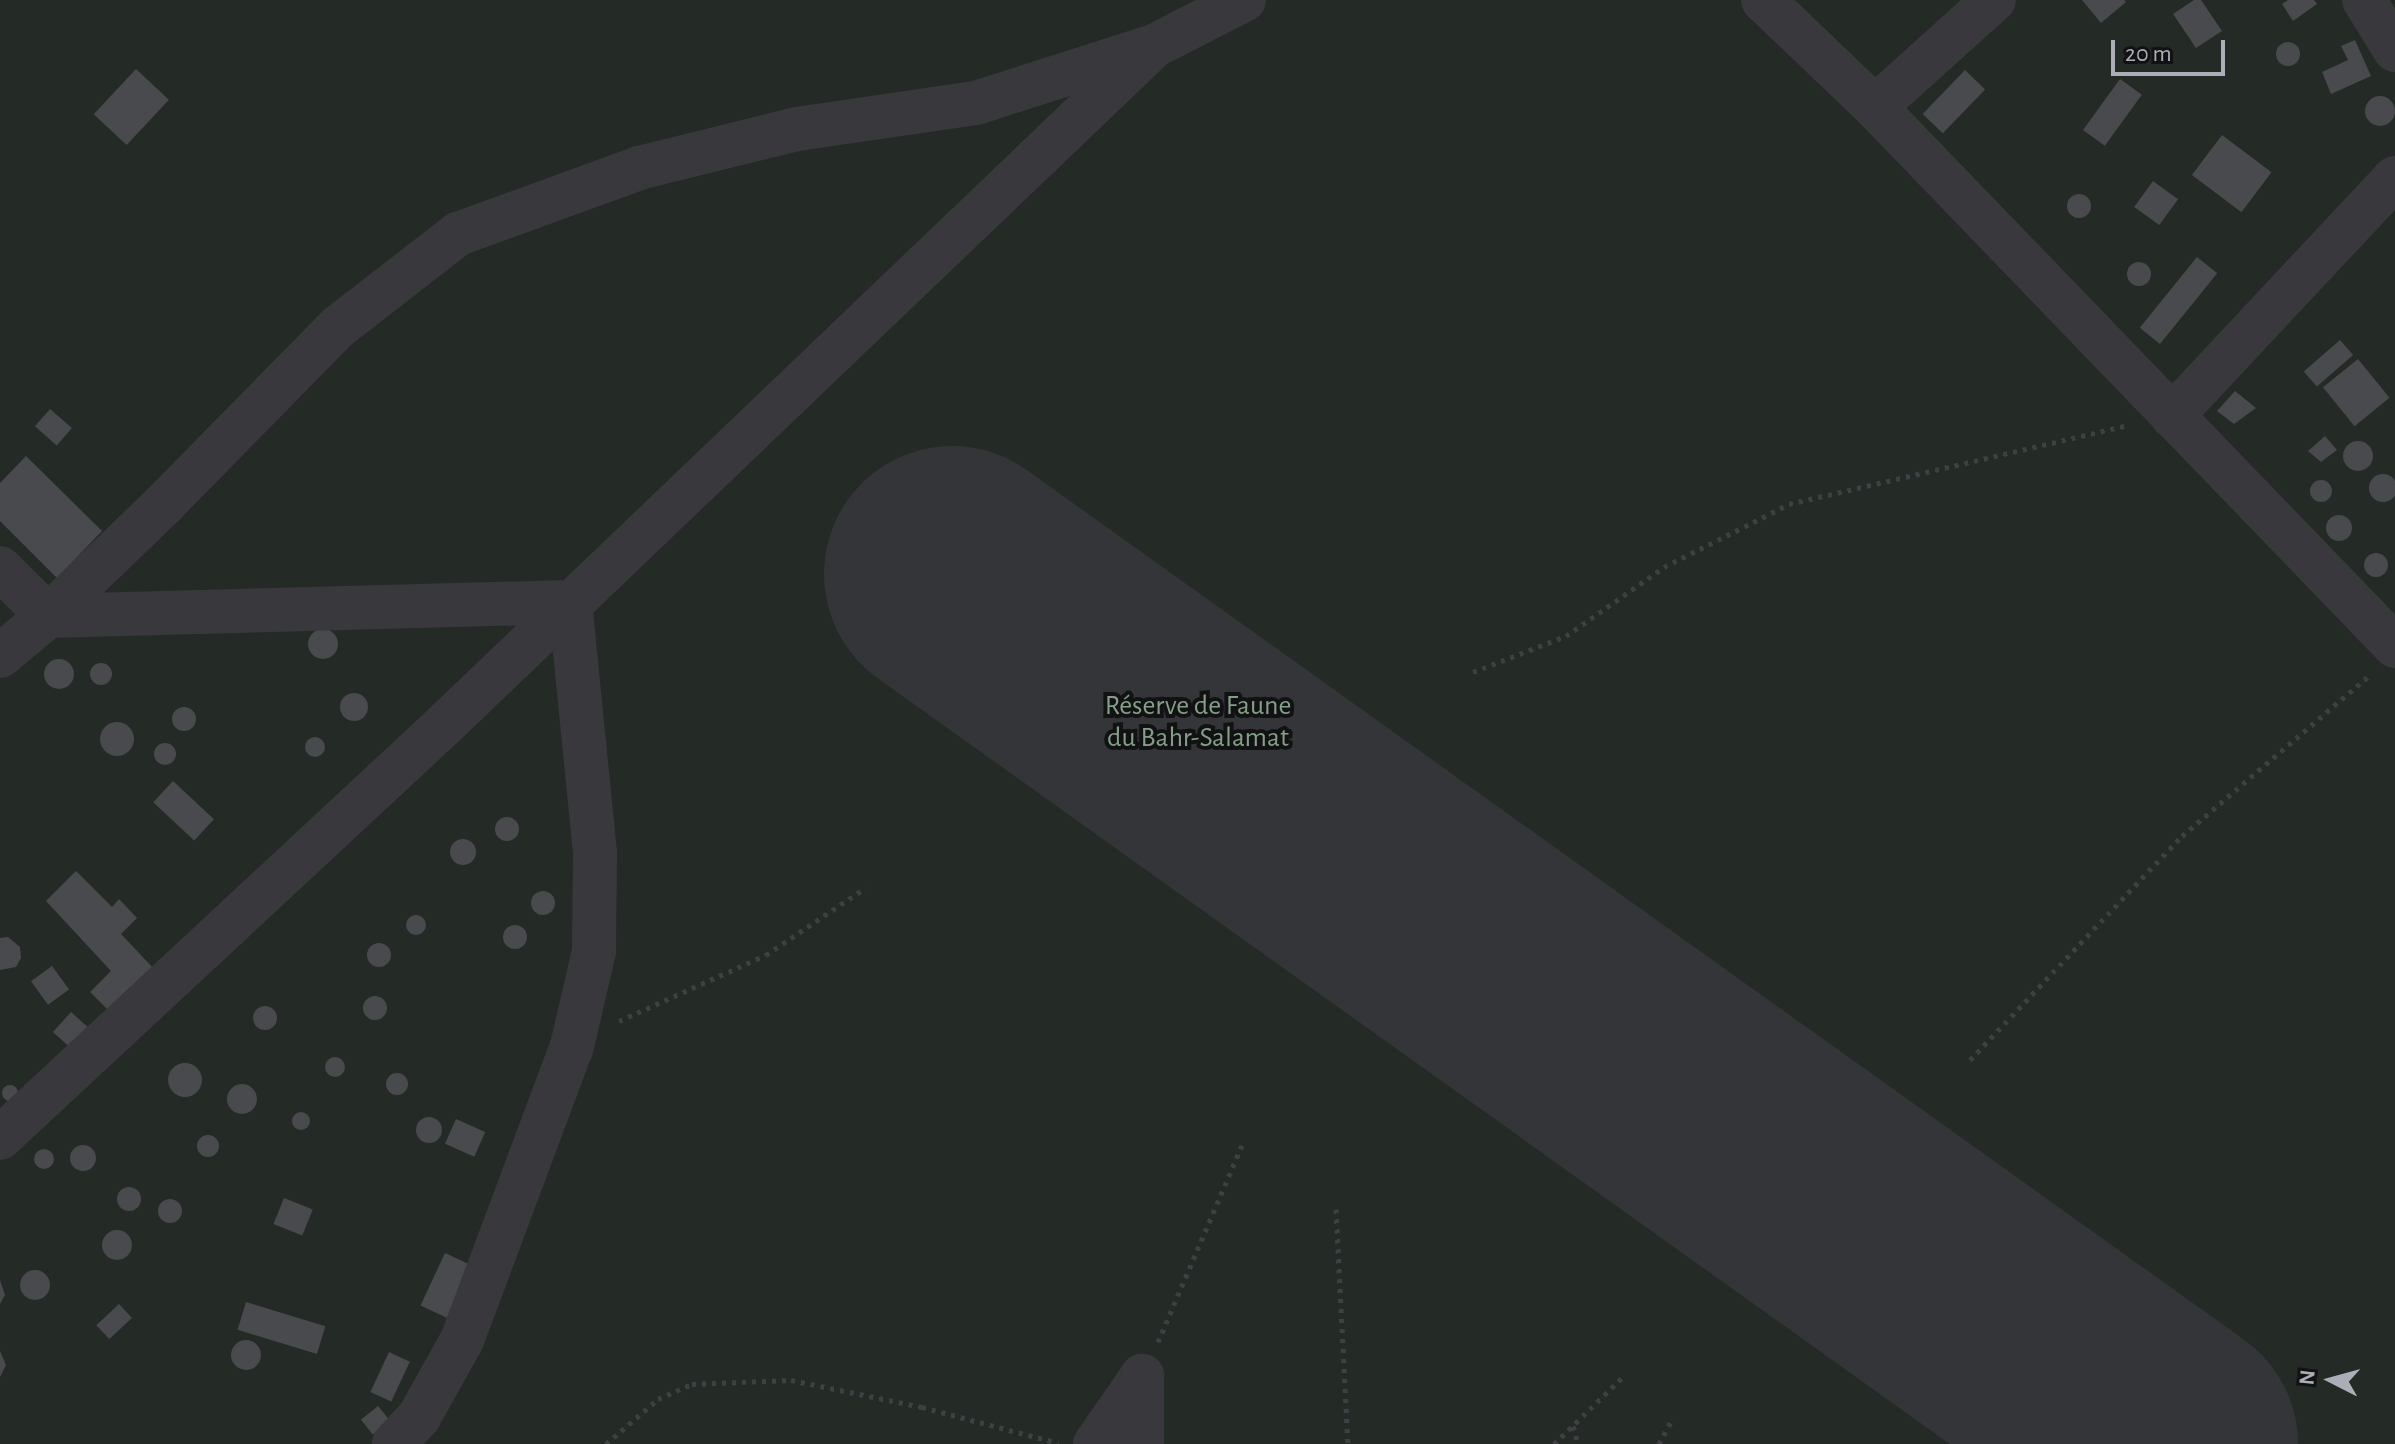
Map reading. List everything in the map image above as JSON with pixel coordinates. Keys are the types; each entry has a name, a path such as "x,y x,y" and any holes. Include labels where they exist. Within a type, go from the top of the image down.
{"street":[{"path":"0,656 48,616 163,505 338,327 458,234 639,168 797,129 976,103 1154,46 1244,0"},
{"path":"1763,0 1875,107 2172,416 2383,660"},
{"path":"1875,107 1994,0"},
{"path":"2364,0 2395,50"},
{"path":"0,1138 444,725 1154,46"},
{"path":"2172,416 2395,178"},
{"path":"0,568 48,616 570,602"},
{"path":"394,1444 419,1417 462,1340 572,1046 594,951 595,854 570,602"},
{"path":"1095,1444 1142,1376"},
{"path":"1142,1376 1142,1444"}],"path":[{"path":"1473,672 1566,636 1664,567 1789,504 2172,416"},
{"path":"1970,1060 2182,836 2383,660"},
{"path":"572,1046 653,1004 766,955 865,888"},
{"path":"1142,1376 1202,1245 1242,1145"},
{"path":"1336,1209 1348,1444"},
{"path":"1554,1444 1623,1377"},
{"path":"606,1444 658,1399 692,1384 791,1380 922,1407 1063,1444"},
{"path":"1659,1444 1673,1418"},
{"path":"1573,1425 1578,1444"}],"green space":[{"name":"Réserve de Faune du Bahr-Salamat","path":"0,0 2395,0 2395,1444 0,1444"}],"building":[{"path":"2082,0 2124,0 2126,2 2101,23"},
{"path":"2194,0 2201,0 2222,31 2196,48 2173,14"},
{"path":"2288,0 2314,0 2317,4 2293,21 2282,4"},
{"path":"2355,40 2371,76 2331,94 2322,72 2348,60 2341,46"},
{"path":"2288,42 2297,45 2300,54 2297,63 2288,66 2279,63 2276,54 2279,45"},
{"path":"136,69 169,100 127,145 94,114"},
{"path":"1965,70 1985,89 1943,133 1923,114"},
{"path":"2120,79 2142,95 2105,146 2083,130"},
{"path":"2380,96 2391,100 2395,111 2391,122 2380,126 2369,122 2365,111 2369,100"},
{"path":"2222,135 2272,172 2241,212 2192,175"},
{"path":"2153,181 2178,199 2159,225 2134,207"},
{"path":"2079,194 2088,197 2091,206 2088,215 2079,218 2070,215 2067,206 2070,197"},
{"path":"2197,257 2217,273 2160,344 2140,328"},
{"path":"2139,262 2148,265 2151,274 2148,283 2139,286 2130,283 2127,274 2130,265"},
{"path":"2340,340 2353,355 2317,387 2304,371"},
{"path":"2358,359 2389,398 2354,426 2323,387"},
{"path":"2235,391 2256,408 2234,424 2217,411"},
{"path":"50,409 72,428 57,445 35,426"},
{"path":"2325,436 2337,450 2321,462 2308,451"},
{"path":"2358,441 2364,442 2372,450 2372,462 2364,470 2358,471 2352,470 2344,462 2343,456 2344,450 2352,442"},
{"path":"26,456 102,531 57,578 0,521 0,483"},
{"path":"2383,474 2393,478 2397,488 2393,498 2383,502 2373,498 2369,488 2373,478"},
{"path":"2321,480 2329,483 2332,491 2329,499 2321,502 2313,499 2310,491 2313,483"},
{"path":"2339,515 2348,519 2352,528 2348,537 2339,541 2330,537 2326,528 2330,519"},
{"path":"2376,553 2385,556 2388,565 2385,574 2376,577 2367,574 2364,565 2367,556"},
{"path":"323,629 334,633 338,644 334,655 323,659 312,655 308,644 312,633"},
{"path":"59,659 65,660 73,668 73,680 65,688 59,689 53,688 45,680 44,674 45,668 53,660"},
{"path":"101,663 109,666 112,674 109,682 101,685 93,682 90,674 93,666"},
{"path":"354,693 364,697 368,707 364,717 354,721 344,717 340,707 344,697"},
{"path":"184,707 195,714 196,719 189,730 184,731 173,724 172,719 179,708"},
{"path":"117,722 129,727 134,739 129,751 117,756 105,751 100,739 105,727"},
{"path":"315,737 322,740 325,747 322,754 315,757 308,754 305,747 308,740"},
{"path":"165,743 173,746 176,754 173,762 165,765 157,762 154,754 157,746"},
{"path":"173,781 214,819 194,840 153,802"},
{"path":"507,817 516,820 519,829 516,838 507,841 498,838 495,829 498,820"},
{"path":"463,839 472,843 476,852 472,861 463,865 454,861 450,852 454,843"},
{"path":"76,871 112,907 119,899 137,918 121,934 156,971 113,1015 90,992 111,971 46,901"},
{"path":"543,891 552,894 555,903 552,912 543,915 534,912 531,903 534,894"},
{"path":"416,915 423,918 426,925 423,932 416,935 409,932 406,925 409,918"},
{"path":"515,925 524,928 527,937 524,946 515,949 506,946 503,937 506,928"},
{"path":"8,937 20,947 21,958 16,967 0,970 0,938"},
{"path":"379,943 387,947 391,955 387,963 379,967 371,963 367,955 371,947"},
{"path":"52,966 69,989 48,1005 31,981"},
{"path":"375,996 383,1000 387,1008 383,1016 375,1020 367,1016 363,1008 367,1000"},
{"path":"265,1006 274,1009 277,1018 274,1027 265,1030 256,1027 253,1018 256,1009"},
{"path":"71,1012 90,1029 72,1049 53,1032"},
{"path":"335,1057 342,1060 345,1067 342,1074 335,1077 328,1074 325,1067 328,1060"},
{"path":"185,1063 197,1068 202,1080 197,1092 185,1097 173,1092 168,1080 173,1068"},
{"path":"393,1073 401,1073 408,1084 401,1095 393,1095 386,1088 386,1080"},
{"path":"242,1084 253,1088 257,1099 253,1110 242,1114 231,1110 227,1099 231,1088"},
{"path":"7,1085 13,1085 18,1093 16,1099 7,1101 2,1096 2,1090"},
{"path":"301,1112 310,1121 301,1130 292,1121"},
{"path":"429,1117 438,1121 442,1130 438,1139 429,1143 420,1139 416,1130 420,1121"},
{"path":"456,1119 485,1132 474,1157 445,1144"},
{"path":"208,1135 216,1138 219,1146 216,1154 208,1157 200,1154 197,1146 200,1138"},
{"path":"83,1145 92,1149 96,1158 92,1167 83,1171 74,1167 70,1158 74,1149"},
{"path":"44,1149 51,1152 54,1159 51,1166 44,1169 37,1166 34,1159 37,1152"},
{"path":"129,1187 140,1194 141,1199 134,1210 129,1211 118,1204 117,1199 124,1188"},
{"path":"284,1198 313,1210 302,1236 274,1224"},
{"path":"170,1199 179,1202 182,1211 179,1220 170,1223 161,1220 158,1211 161,1202"},
{"path":"117,1230 128,1234 132,1245 128,1256 117,1260 106,1256 102,1245 106,1234"},
{"path":"445,1253 471,1265 447,1318 420,1306"},
{"path":"35,1270 46,1274 50,1285 46,1296 35,1300 24,1296 20,1285 24,1274"},
{"path":"0,1280 5,1295 0,1304"},
{"path":"246,1302 325,1326 317,1354 238,1330"},
{"path":"119,1304 132,1318 109,1339 96,1325"},
{"path":"246,1340 257,1344 261,1355 257,1366 246,1370 235,1366 231,1355 235,1344"},
{"path":"0,1351 6,1365 0,1377"},
{"path":"389,1352 410,1362 391,1402 370,1392"},
{"path":"378,1406 390,1421 373,1435 361,1420"}],"runway":[{"path":"952,574 2170,1444"}]}
